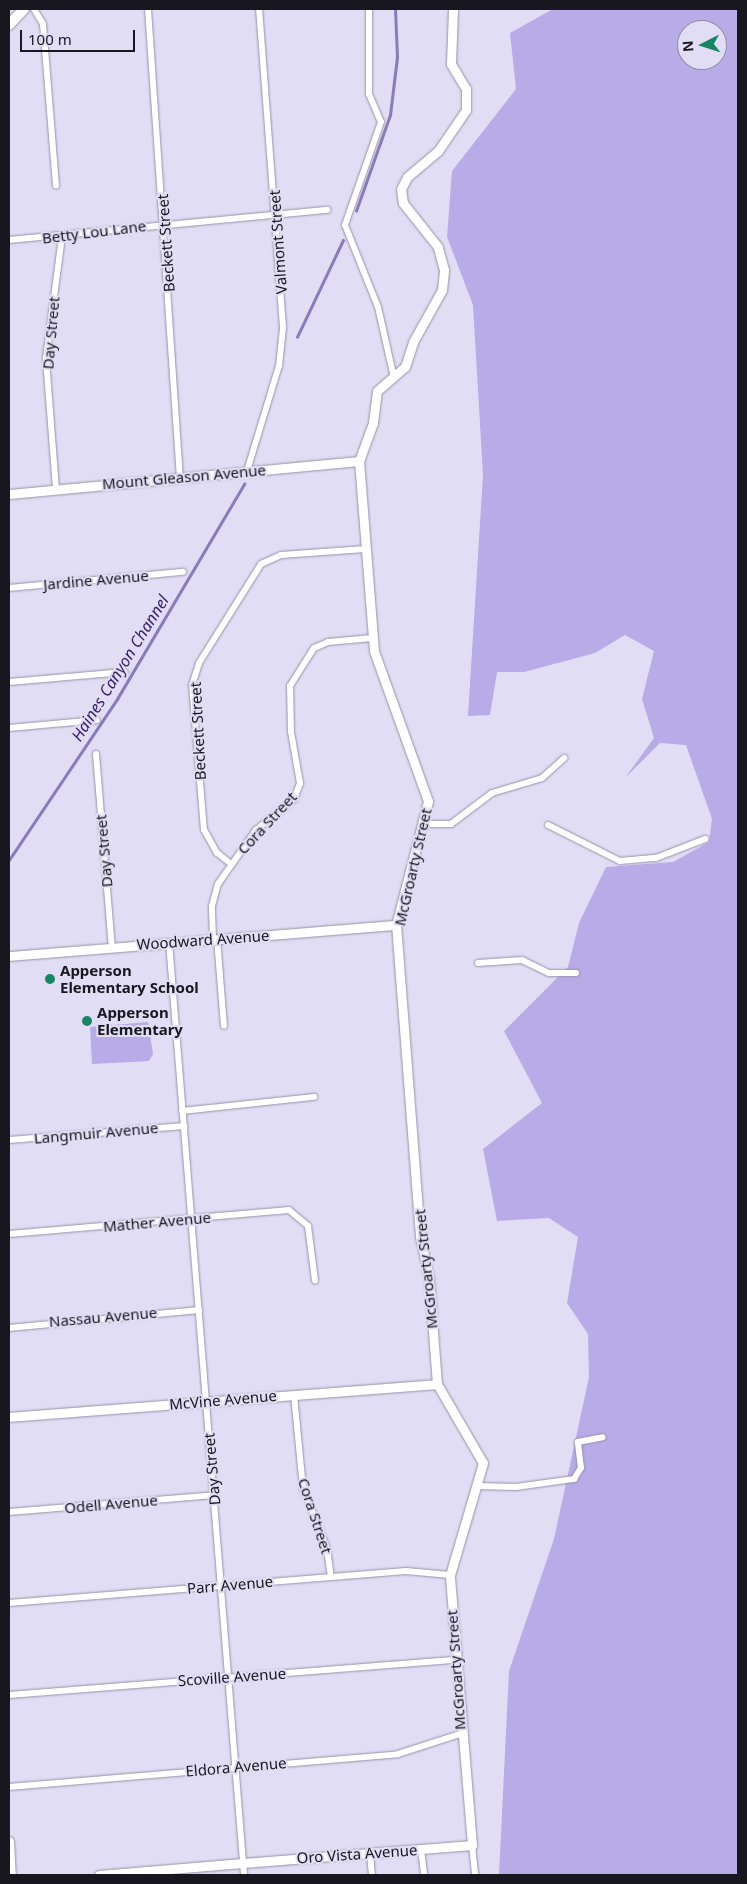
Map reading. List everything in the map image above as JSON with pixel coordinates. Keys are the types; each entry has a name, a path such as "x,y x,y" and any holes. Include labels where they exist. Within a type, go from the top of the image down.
{"main road":[{"path":"9,25 24,9"}],"street":[{"path":"34,9 43,24 56,185"},
{"name":"Beckett Street","path":"148,9 166,224 180,477"},
{"name":"Valmont Street","path":"247,471 282,351 276,214 260,9"},
{"path":"369,9 369,94 381,124 345,225 378,307 394,378"},
{"name":"McGroarty Street","path":"453,9 451,64 466,89 466,110 438,151 412,172 401,189 403,203 438,248 443,284 407,364 375,395 373,423 359,461 372,638 381,679 426,786 424,824 396,925 420,1236 428,1279 437,1384 482,1457 476,1486 450,1575 460,1734 474,1875"},
{"name":"Betty Lou Lane","path":"9,240 62,237 166,224 328,210"},
{"name":"Day Street","path":"56,489 46,358 62,237"},
{"name":"Mount Gleason Avenue","path":"9,494 359,461"},
{"name":"Beckett Street","path":"230,864 208,841 204,830 192,685 199,663 262,564 281,555 365,549"},
{"name":"Jardine Avenue","path":"9,588 183,572"},
{"name":"Cora Street","path":"224,1026 215,939 213,898 230,864 256,830 292,801 298,790 300,770 288,694 308,654 328,642 372,638"},
{"path":"9,682 125,672"},
{"path":"9,728 97,720"},
{"name":"Day Street","path":"96,754 112,947"},
{"path":"424,824 451,824 492,793 542,778 564,758"},
{"path":"548,825 620,861 656,858 705,839"},
{"name":"Woodward Avenue","path":"9,956 396,925"},
{"name":"Day Street","path":"169,942 244,1875"},
{"path":"478,962 522,960 559,976 576,973"},
{"path":"182,1111 314,1097"},
{"name":"Langmuir Avenue","path":"9,1140 184,1126"},
{"name":"Mather Avenue","path":"9,1234 289,1210 303,1218 310,1233 314,1281"},
{"name":"Nassau Avenue","path":"9,1328 199,1310"},
{"name":"McVine Avenue","path":"9,1417 437,1384"},
{"name":"Cora Street","path":"294,1394 303,1488 327,1549 330,1577"},
{"path":"476,1486 516,1487 568,1481 578,1475 578,1442 603,1437"},
{"name":"Odell Avenue","path":"9,1512 214,1495"},
{"name":"Parr Avenue","path":"9,1603 406,1571 450,1575"},
{"name":"Scoville Avenue","path":"9,1695 456,1660"},
{"name":"Eldora Avenue","path":"9,1787 402,1753 460,1734"},
{"path":"9,1841 12,1875"},
{"name":"Oro Vista Avenue","path":"99,1875 472,1844"},
{"path":"422,1849 424,1875"},
{"path":"370,1853 372,1875"}],"shaded area":[{"path":"553,9 738,9 738,1875 499,1875 509,1671 554,1539 589,1377 588,1334 567,1303 578,1237 549,1218 497,1221 483,1149 542,1103 504,1031 568,967 579,923 606,867 673,862 709,842 712,819 686,745 660,743 625,778 654,738 642,699 654,651 625,635 595,653 524,672 497,672 490,715 468,716 483,475 473,305 447,237 452,171 516,89 510,33"},
{"path":"148,1022 153,1054 149,1061 92,1064 90,1027"}],"waterway":[{"name":"Haines Canyon Channel","path":"356,211 390,115 397,57 395,9"},
{"name":"Haines Canyon Channel","path":"297,337 343,240"},
{"name":"Haines Canyon Channel","path":"9,860 117,699 244,484"}],"place":[{"name":"Apperson Elementary School","path":"50,979"},
{"name":"Apperson Elementary","path":"87,1021"}]}
